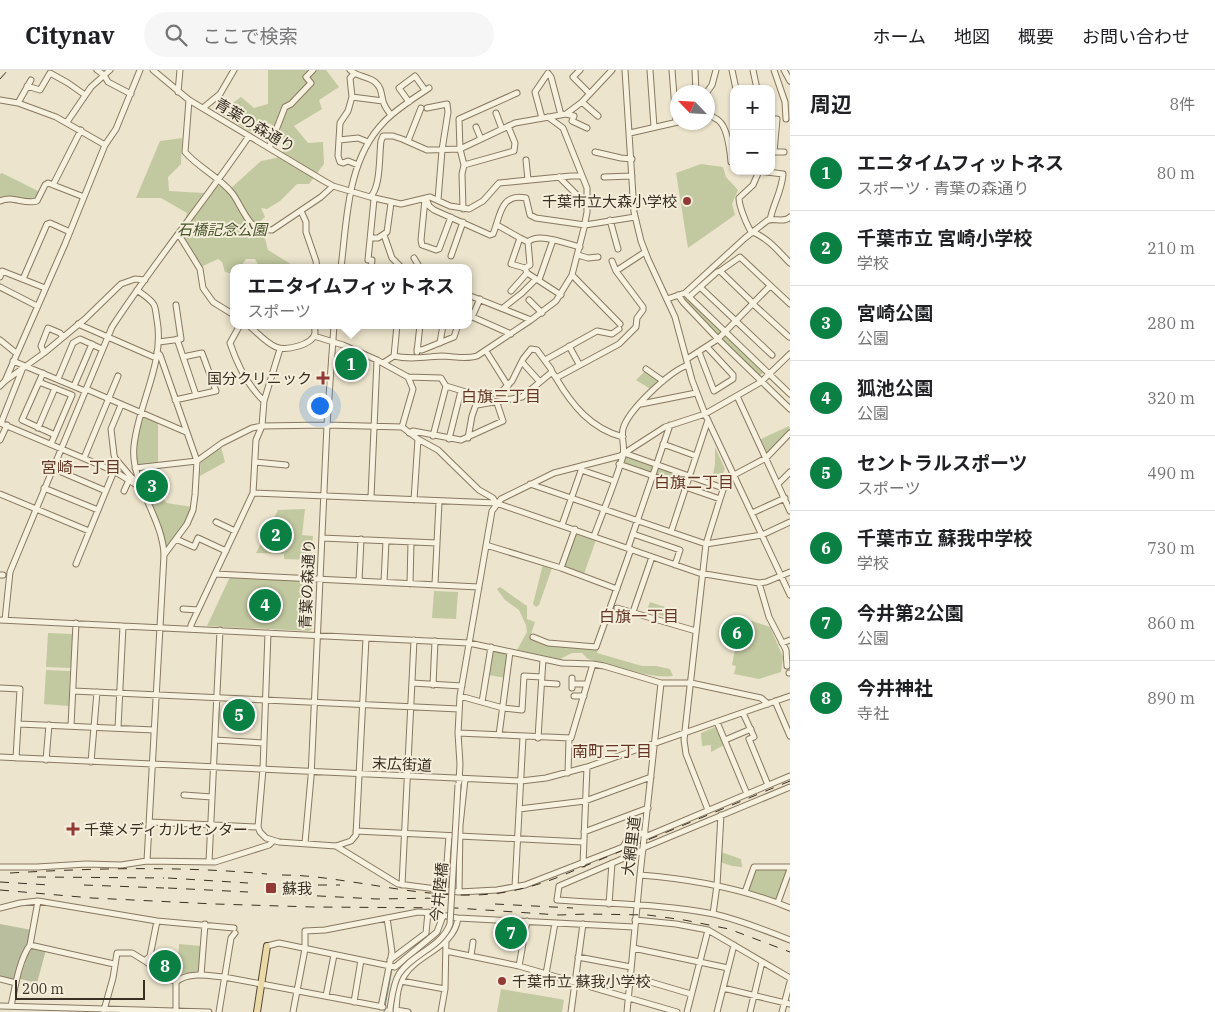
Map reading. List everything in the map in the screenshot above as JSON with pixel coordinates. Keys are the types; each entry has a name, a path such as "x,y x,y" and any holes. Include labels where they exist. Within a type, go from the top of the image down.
{"main road":[{"path":"257,1012 267,946"}],"street":[{"path":"97,70 104,75 108,82 131,94"},
{"path":"67,122 91,87 110,70"},
{"path":"5,381 70,232 105,145 116,129 140,70"},
{"name":"青葉の森通り","path":"154,70 188,100 333,186 391,203 401,204 426,198"},
{"path":"178,92 180,70"},
{"path":"203,108 220,94 234,70"},
{"path":"269,148 285,107 291,104 311,84 306,77 313,70"},
{"path":"580,70 574,77 589,93"},
{"path":"377,129 386,135 408,141 427,150 460,149 515,123 563,114 582,102 612,70"},
{"path":"625,70 635,217 645,252 680,332 696,393 790,595"},
{"path":"650,70 654,127"},
{"path":"672,70 673,85"},
{"path":"695,70 696,85"},
{"path":"712,85 716,70"},
{"path":"732,70 735,85"},
{"path":"753,70 756,85"},
{"path":"774,70 785,102 786,119"},
{"path":"784,70 790,81"},
{"path":"358,165 340,162 338,156 340,124 348,111 352,97 350,78 352,72 377,84 382,92 382,101 391,115"},
{"path":"28,86 40,90 50,73 68,82 85,95"},
{"path":"542,118 535,92 548,73 563,114"},
{"path":"342,264 351,192 358,165 368,142 377,129 391,115 409,102 427,89 416,76 399,88 409,102"},
{"path":"18,103 31,80"},
{"path":"446,120 459,119 516,93"},
{"path":"352,97 382,101"},
{"path":"0,100 18,103 67,122 105,145"},
{"path":"188,100 186,152 195,162 216,176 231,192 251,223 265,230 272,230 321,197 333,186"},
{"path":"582,102 598,116"},
{"path":"408,141 424,108 447,104 448,112 442,150 438,200"},
{"path":"496,114 502,129"},
{"path":"563,114 574,116 572,121 587,128"},
{"path":"383,363 394,356 404,359 444,356 469,358 511,334 542,312 561,295 572,275 580,247 585,225 587,188 563,128 548,117"},
{"path":"715,118 721,122 730,150"},
{"path":"459,119 460,149 464,165 462,174 463,209"},
{"path":"775,120 777,120 775,136"},
{"path":"630,133 670,124"},
{"path":"464,165 514,151 515,143 508,126"},
{"path":"476,127 481,139"},
{"path":"53,185 81,130"},
{"path":"372,264 372,260 368,260 372,198 377,184 380,141 386,135"},
{"path":"249,136 219,181 196,208 179,235 144,280 112,327 10,572 3,620 469,642 562,663 593,664 661,683 690,683 761,698 768,704"},
{"path":"339,140 358,138 368,142"},
{"path":"595,152 632,159"},
{"path":"775,152 784,152"},
{"path":"526,160 528,180"},
{"path":"770,220 772,209 781,189 783,174 775,173"},
{"path":"757,175 753,185 739,198 739,206 745,216 746,225 753,232 763,236 790,263"},
{"path":"426,198 430,197 450,206 463,209 475,207 499,183 582,176"},
{"path":"604,177 632,176"},
{"path":"559,177 587,204"},
{"path":"0,201 9,198 28,202 37,201 45,185 48,183 84,197"},
{"path":"426,198 429,206 434,210 490,236 493,234 497,225 497,219 505,203 512,198 526,198 530,215 536,218 585,225 635,217"},
{"path":"426,198 420,240 422,245 436,250 439,249 450,217"},
{"path":"370,238 378,238 388,232 391,203"},
{"path":"301,211 306,222 306,232 316,264"},
{"path":"687,295 753,232 770,220 785,220 790,217"},
{"path":"610,220 618,249"},
{"path":"451,256 463,222"},
{"path":"23,279 47,224 50,223 70,232"},
{"path":"497,225 528,242"},
{"path":"179,235 200,269 203,288 213,302 230,313"},
{"path":"384,235 396,264"},
{"path":"528,242 533,238 540,237 580,247"},
{"path":"520,238 511,264 526,270 561,295"},
{"path":"503,308 538,279 553,240"},
{"path":"511,291 530,265 528,242"},
{"path":"616,271 645,252"},
{"path":"578,255 588,258 598,257"},
{"path":"667,299 678,295 687,295 740,257 790,304"},
{"path":"414,258 418,264"},
{"path":"556,378 618,344 636,327 637,318 644,307 616,271 612,261"},
{"path":"720,271 789,337"},
{"path":"0,277 2,272 45,288"},
{"path":"572,275 620,327 612,334"},
{"path":"0,386 63,337 121,284 135,279 144,280"},
{"path":"687,358 718,339 770,286"},
{"path":"0,287 37,306"},
{"path":"700,287 772,355"},
{"path":"137,290 154,306 159,342 133,448 135,468 164,546 147,862"},
{"path":"678,295 718,339 790,409"},
{"path":"687,295 790,394"},
{"path":"472,296 531,320"},
{"path":"472,313 480,299"},
{"path":"529,300 542,312"},
{"path":"159,342 181,339 176,305"},
{"path":"472,317 511,334"},
{"path":"78,324 107,337 160,355 197,461 193,510 187,524 164,555"},
{"path":"44,353 41,346 48,328 60,333 63,337"},
{"path":"238,329 230,343 239,365 256,394 264,401"},
{"path":"253,329 280,349 291,348 312,340 314,329"},
{"name":"青葉の森通り","path":"306,843 312,771 327,425 334,329"},
{"path":"394,356 397,329"},
{"path":"416,358 420,329"},
{"path":"440,343 442,329"},
{"path":"417,350 422,350 454,337 457,329"},
{"path":"545,360 596,331 612,334 618,344"},
{"path":"314,336 343,345 378,360 408,377 441,378 446,386 478,396 502,391 517,374 527,353 531,350 537,350 581,414 605,431 623,437"},
{"path":"177,339 196,395"},
{"path":"0,340 16,353"},
{"path":"58,379 73,343 80,340 102,348"},
{"path":"74,386 92,344"},
{"path":"569,346 579,364"},
{"path":"699,352 714,391 733,379 733,374 707,347"},
{"path":"191,629 198,610 253,494 256,440 262,426 264,401 280,349"},
{"path":"486,350 508,386"},
{"path":"175,400 216,390 202,353 183,357"},
{"path":"459,892 461,872 461,781 458,734 460,696 492,509 501,499 554,473 582,468 616,457 650,435 670,425 705,414 761,382 790,354"},
{"path":"371,497 378,360"},
{"path":"13,361 186,432"},
{"path":"522,362 540,382"},
{"path":"594,536 624,453 623,429 630,416 646,397 663,382 680,368 688,365"},
{"path":"24,367 0,423 114,471 135,484 141,482"},
{"path":"646,369 663,382"},
{"path":"477,405 498,403 522,397 552,372"},
{"path":"43,373 22,420 55,435"},
{"path":"84,458 118,376"},
{"path":"402,427 413,389 408,377"},
{"path":"39,382 72,395 51,444"},
{"path":"433,436 446,386"},
{"path":"38,428 55,388"},
{"path":"449,439 461,391"},
{"path":"641,404 696,393"},
{"path":"468,438 478,396"},
{"path":"736,396 790,511"},
{"path":"409,433 413,431 449,439 461,440 468,438 503,422 498,403"},
{"path":"121,404 111,429 115,458 132,478 141,482"},
{"path":"671,532 708,420"},
{"path":"0,440 7,425"},
{"path":"533,637 548,644 596,647 617,589 632,534 670,425"},
{"path":"135,468 197,461 222,443 252,428 262,426 402,427 438,450 479,490 493,498 496,504"},
{"path":"708,810 686,754 684,734 706,544 724,488 734,475 766,458 790,433"},
{"path":"414,500 418,439"},
{"path":"663,444 696,456"},
{"path":"624,453 724,488"},
{"path":"255,462 286,465"},
{"path":"620,464 652,477 720,499"},
{"path":"52,468 106,491"},
{"path":"582,468 614,481"},
{"path":"562,525 582,468"},
{"path":"76,564 114,471"},
{"path":"778,484 790,472"},
{"path":"124,491 129,480"},
{"path":"530,484 706,544 762,535 790,522"},
{"path":"44,488 98,510"},
{"path":"0,494 89,531"},
{"path":"253,494 371,497 496,504 575,529 703,574 759,583 790,572"},
{"path":"752,513 785,498"},
{"path":"435,584 439,502"},
{"path":"216,522 235,531"},
{"path":"561,568 575,529"},
{"path":"632,534 680,550 675,565"},
{"path":"176,538 194,547 198,538 226,551"},
{"path":"322,538 437,543"},
{"path":"359,581 361,540"},
{"path":"384,582 386,540"},
{"path":"410,584 411,542"},
{"path":"486,545 561,568 617,589"},
{"path":"633,612 652,557"},
{"path":"215,574 478,587"},
{"path":"759,583 769,617 787,655 787,666"},
{"path":"0,596 7,596"},
{"path":"183,608 198,610"},
{"path":"618,608 696,631"},
{"path":"71,726 76,623"},
{"path":"118,728 123,626"},
{"path":"209,862 220,630"},
{"path":"268,633 263,768 258,826 263,836 273,841 336,846 352,841 356,831 366,638"},
{"path":"402,885 414,640"},
{"path":"782,643 790,640"},
{"path":"433,684 435,641"},
{"path":"482,702 491,647"},
{"path":"499,735 510,652"},
{"path":"538,738 543,658"},
{"path":"568,773 569,739 571,738 593,664"},
{"path":"460,696 503,708 522,710 524,676 542,676"},
{"path":"412,683 462,686"},
{"path":"542,683 557,684"},
{"path":"572,683 587,684"},
{"name":"大網里道","path":"627,1012 634,927 656,744 661,683"},
{"path":"0,688 20,689 16,758"},
{"path":"74,691 459,710"},
{"path":"91,762 97,692"},
{"path":"574,696 584,696"},
{"name":"末広街道","path":"0,758 214,768 263,768 461,781 521,781 568,773 587,767 790,696"},
{"path":"775,701 790,736"},
{"path":"743,712 754,737 749,739 768,785"},
{"path":"717,722 747,794"},
{"path":"18,724 154,730"},
{"path":"46,760 49,725"},
{"path":"725,740 750,729"},
{"path":"458,734 569,739"},
{"path":"515,888 523,737"},
{"path":"215,740 264,743"},
{"path":"583,864 587,767"},
{"path":"336,846 382,875 402,885 459,892 515,888 583,864 623,847 626,840 708,810 790,776"},
{"path":"519,809 585,801 651,777"},
{"name":"今井陸橋","path":"390,1010 394,986 400,974 413,960 440,941 450,924 461,781"},
{"path":"790,786 559,886 557,900 712,914 754,926 790,940"},
{"path":"184,795 212,796"},
{"path":"584,832 648,808"},
{"path":"712,914 717,885 721,816"},
{"path":"150,822 258,826"},
{"path":"356,831 583,842"},
{"path":"445,889 449,836"},
{"path":"0,867 209,862 269,845 273,841"},
{"path":"609,904 612,863"},
{"path":"745,892 754,867 790,868 778,902"},
{"path":"640,875 695,880 745,892 778,902 790,908"},
{"path":"0,908 8,905 38,901 158,921 205,924 235,931 231,938 219,1012"},
{"path":"11,1006 26,950 30,945 38,901"},
{"path":"293,1012 306,949 305,931 325,930 414,912 428,912 458,918 634,927"},
{"path":"390,963 426,933 428,912"},
{"path":"267,946 280,943 361,960 390,963 395,967 437,932 444,916"},
{"path":"176,982 182,977 201,975 224,977 382,1007 392,946 387,918"},
{"path":"408,1012 396,1010 401,981 410,967 440,947 456,927 458,918"},
{"path":"635,920 676,924 708,930 790,978"},
{"path":"145,961 150,956 158,921"},
{"path":"519,966 527,921"},
{"path":"546,974 555,923"},
{"path":"201,975 205,924"},
{"path":"570,1012 583,924"},
{"path":"687,1012 708,930"},
{"path":"440,1012 445,988 446,940"},
{"path":"472,956 473,942"},
{"path":"30,945 114,964"},
{"path":"717,1012 734,946"},
{"path":"633,948 728,968"},
{"path":"446,951 519,966 677,1012"},
{"path":"104,1010 117,953 132,953 176,982"},
{"path":"326,996 334,955"},
{"path":"578,957 631,967"},
{"path":"354,1002 361,960"},
{"path":"750,1012 762,962"},
{"path":"630,976 691,994"},
{"path":"0,979 16,983"},
{"path":"401,981 445,988"},
{"path":"176,982 176,1011"},
{"path":"782,1012 787,1003 790,982"},
{"path":"723,988 787,1003"},
{"path":"0,1006 57,1010 208,1012"}],"green space":[{"name":"石橋記念公園","path":"268,70 326,70 339,87 319,100 322,109 294,126 308,143 323,142 324,164 309,184 297,184 280,201 267,209 261,208 265,217 255,226 263,231 268,250 291,264 258,264 255,259 246,259 243,264 230,264 230,273 225,272 222,262 218,259 201,267 182,233 187,213 161,198 136,198 160,141 182,138 181,164 168,177 169,191 204,193 220,185 230,189 261,161 276,158 287,148 281,131 269,123 256,135 219,113 241,97 254,108 268,104"},
{"path":"701,164 723,167 726,177 738,190 732,204 735,215 688,248 676,173"},
{"path":"2,173 40,192 33,200 13,197 0,198 0,174"},
{"path":"684,295 723,332 718,337 682,298"},
{"path":"725,336 764,372 759,376 722,340"},
{"path":"645,371 660,382 652,390 636,380"},
{"path":"144,417 158,422 158,468 164,500 167,503 192,507 185,524 168,547 165,546 138,471 136,451 141,419"},
{"path":"789,426 790,431 765,454 759,440"},
{"path":"221,447 225,462 200,476 201,462"},
{"path":"715,447 725,469 722,475 712,479 715,464"},
{"path":"626,455 653,464 652,472 650,473 622,463"},
{"path":"659,466 686,476 686,483 682,484 656,475 656,468"},
{"path":"305,509 302,535 313,536 311,560 284,559 284,554 256,553 278,510"},
{"path":"577,533 596,540 584,574 563,567"},
{"path":"543,564 552,568 539,605 536,607 533,604"},
{"path":"230,577 312,581 312,629 309,631 207,626"},
{"path":"500,587 527,606 527,619 535,622 531,639 548,645 598,649 597,653 642,666 670,669 673,676 631,671 588,659 582,653 572,653 560,659 517,650 527,632 526,625 519,610 505,600 497,589"},
{"path":"434,591 458,592 456,619 432,618"},
{"path":"650,602 671,609 668,618 647,610"},
{"path":"733,620 752,621 770,627 783,657 781,672 759,679 734,674 736,666 732,665 736,644 732,643"},
{"path":"48,633 73,634 71,668 46,667"},
{"path":"494,651 510,656 506,678 488,675"},
{"path":"46,670 70,671 69,706 44,704"},
{"path":"717,727 724,745 711,752 711,745 702,746 701,733"},
{"path":"721,852 741,859 742,867 720,862"},
{"path":"757,870 787,870 788,872 776,900 750,892 749,889"},
{"path":"502,923 524,925 520,945 498,941"},
{"path":"0,924 32,930 16,982 0,978"},
{"path":"179,944 201,946 199,972 177,974"},
{"path":"32,947 46,950 37,983 20,979 29,949"},
{"path":"501,989 564,1000 562,1012 497,1012"}],"waterway":[{"path":"429,923 431,914"},
{"path":"407,950 428,934"},
{"path":"384,1012 392,969"}],"railway":[{"path":"0,79 8,70"},
{"path":"282,875 324,878 450,895 484,895 507,892 556,878 790,781"},
{"path":"10,873 138,869 234,871 267,874"},
{"path":"37,877 164,878"},
{"path":"168,878 248,883"},
{"path":"0,882 49,885"},
{"path":"84,885 164,888"},
{"path":"282,885 340,885"},
{"path":"168,888 248,892"},
{"path":"0,890 92,898 215,904 456,908 559,915 648,915 729,929 790,952"},
{"path":"281,894 377,899 442,898"},
{"path":"495,904 573,908"}],"place":[{"name":"千葉市立大森小学校","path":"687,201"},
{"name":"エニタイムフィットネス","path":"351,364"},
{"name":"国分クリニック","path":"323,378"},
{"name":"宮崎公園","path":"152,486"},
{"name":"千葉市立 宮崎小学校","path":"276,535"},
{"name":"狐池公園","path":"265,605"},
{"name":"千葉市立 蘇我中学校","path":"737,633"},
{"name":"セントラルスポーツ","path":"239,715"},
{"name":"千葉メディカルセンター","path":"73,829"},
{"name":"蘇我","path":"271,888"},
{"name":"今井第2公園","path":"511,933"},
{"name":"今井神社","path":"165,966"},
{"name":"千葉市立 蘇我小学校","path":"502,981"}],"district":[{"name":"白旗三丁目","path":"501,396"},
{"name":"宮崎一丁目","path":"81,467"},
{"name":"白旗二丁目","path":"694,482"},
{"name":"白旗一丁目","path":"639,616"},
{"name":"南町三丁目","path":"612,751"}]}
